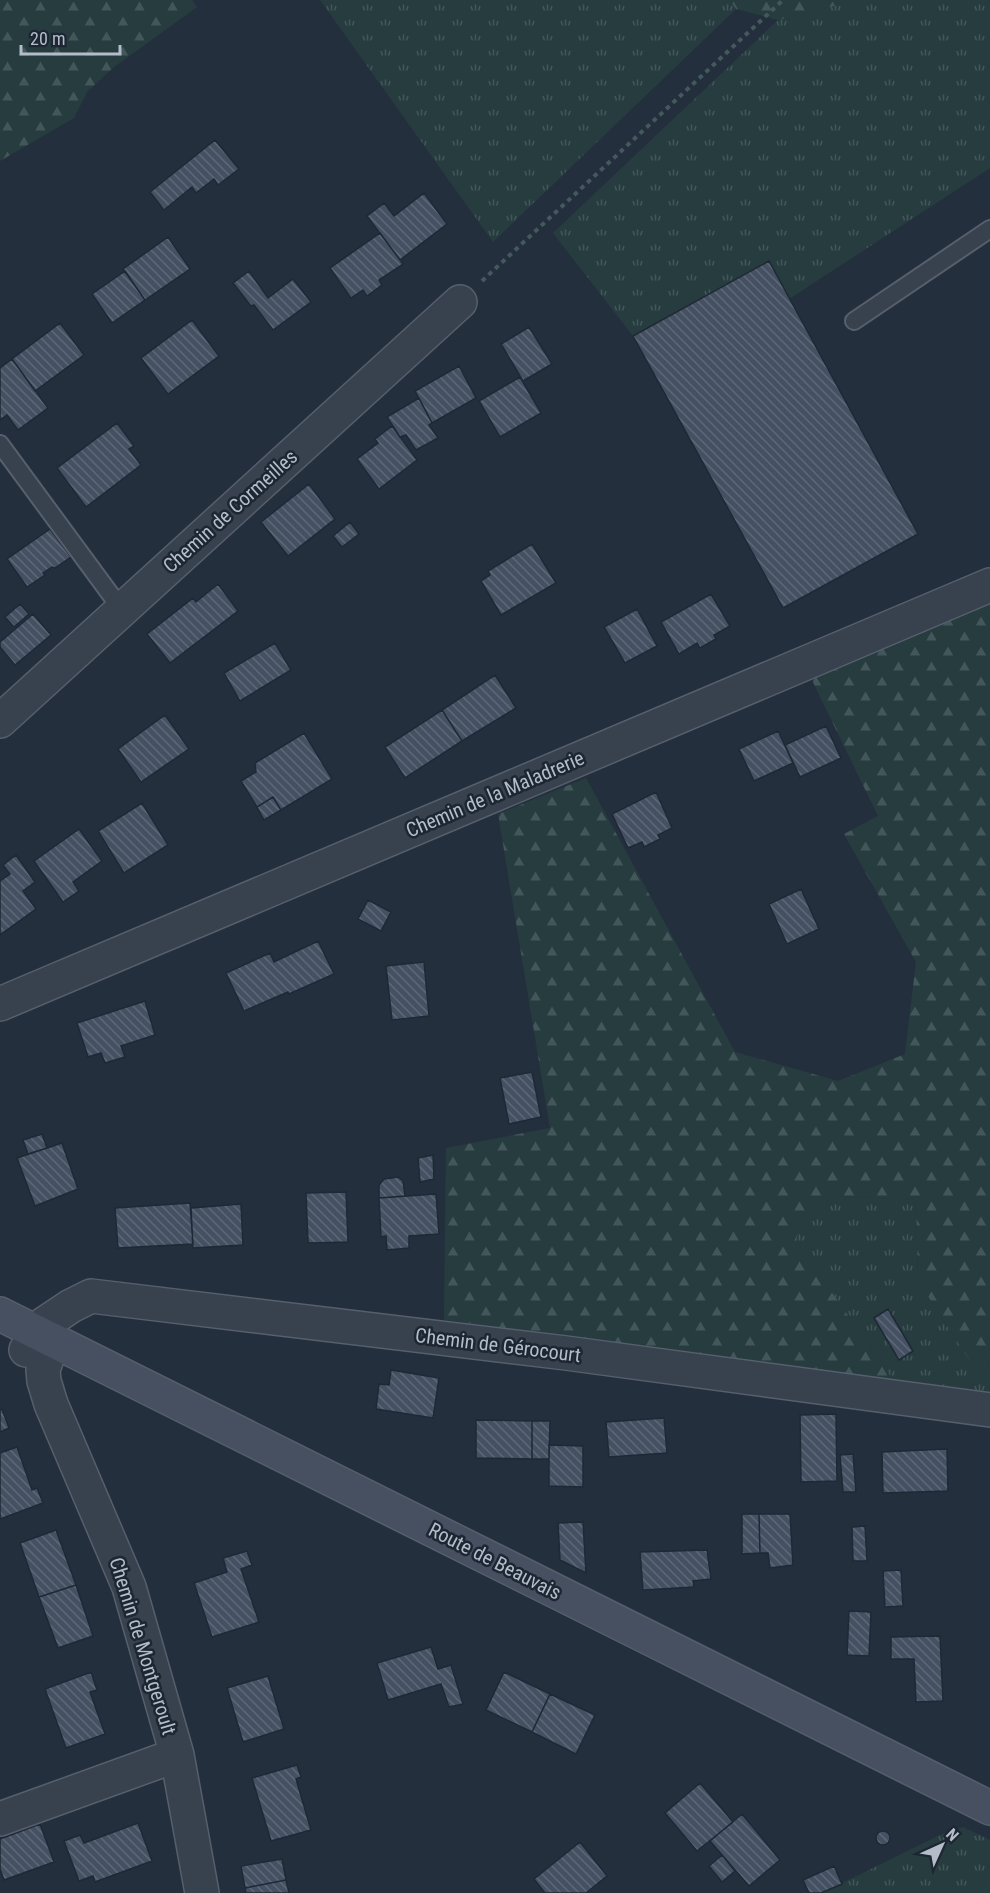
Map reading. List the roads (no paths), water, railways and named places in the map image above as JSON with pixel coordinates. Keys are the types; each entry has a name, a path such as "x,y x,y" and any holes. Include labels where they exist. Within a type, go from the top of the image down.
{"main road":[{"name":"Route de Beauvais","path":"0,1314 33,1344 990,1831"},
{"name":"Route de Beauvais","path":"33,1344 990,1808"}],"street":[{"name":"Chemin de Cormeilles","path":"0,721 459,302"},
{"name":"Chemin de la Maladrerie","path":"0,1004 990,585"},
{"name":"Chemin de Gérocourt","path":"33,1344 44,1324 91,1296 542,1350 990,1410"},
{"name":"Chemin de Montgeroult","path":"33,1344 43,1370 51,1404 129,1587 177,1755 202,1893"},
{"path":"0,1819 177,1755"}],"lane":[{"path":"854,321 990,229"},
{"path":"0,444 122,610"}]}
